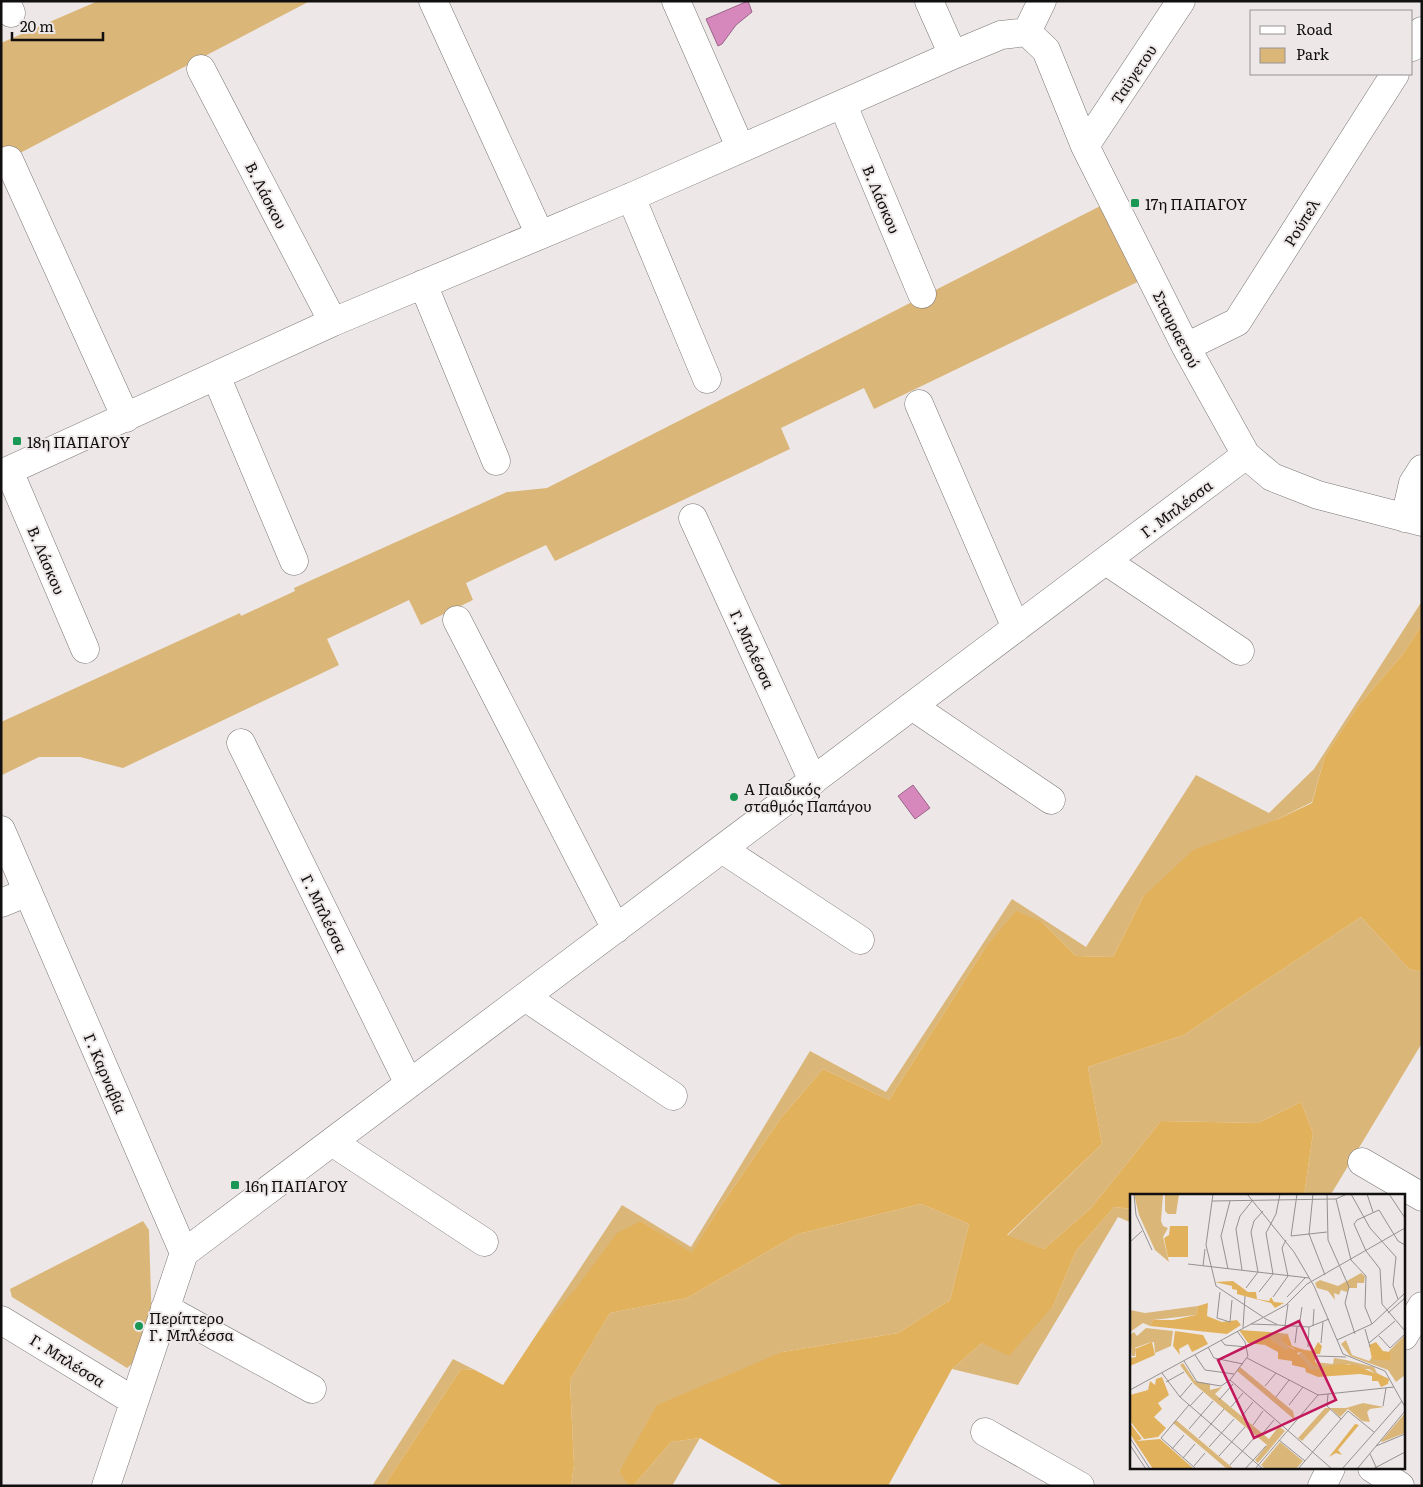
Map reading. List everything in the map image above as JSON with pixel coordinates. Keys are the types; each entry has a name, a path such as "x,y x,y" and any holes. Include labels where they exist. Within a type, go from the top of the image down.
{"street":[{"path":"432,1 540,235"},
{"path":"676,1 740,147"},
{"path":"930,1 953,55"},
{"path":"1027,32 1042,1"},
{"name":"Ταϋγετου","path":"1085,146 1181,1"},
{"path":"1413,45 1422,31"},
{"name":"Β. Λάσκου","path":"85,649 5,472 333,322 631,197 740,147 843,105 953,55 1001,35 1027,32"},
{"name":"Σταυραετού","path":"1027,32 1046,50 1085,146 1186,348 1246,455 1272,477 1318,494 1414,520"},
{"name":"Β. Λάσκου","path":"201,68 333,322"},
{"name":"Ρούπελ","path":"1186,348 1237,322 1394,75"},
{"name":"Β. Λάσκου","path":"843,105 922,294"},
{"path":"9,160 126,418"},
{"path":"631,197 706,379"},
{"path":"424,284 496,461"},
{"path":"216,376 294,561"},
{"path":"918,404 1016,628"},
{"name":"Γ. Μπλέσσα","path":"184,1253 1246,455"},
{"path":"1414,520 1413,483 1422,469"},
{"name":"Γ. Μπλέσσα","path":"693,518 813,780"},
{"path":"1106,561 1240,652"},
{"path":"457,620 616,929"},
{"path":"912,706 1051,800"},
{"name":"Γ. Μπλέσσα","path":"241,743 409,1084"},
{"name":"Γ. Καρναβία","path":"1,830 184,1253"},
{"path":"722,849 860,940"},
{"path":"1,903 28,892"},
{"path":"525,997 673,1096"},
{"path":"332,1142 484,1242"},
{"path":"1362,1162 1422,1197"},
{"path":"106,1486 184,1253"},
{"path":"1406,1333 1422,1306"},
{"path":"165,1308 312,1389"},
{"name":"Γ. Μπλέσσα","path":"1,1320 134,1401"},
{"path":"985,1432 1080,1486"},
{"path":"1322,1486 1330,1470"},
{"path":"1375,1470 1400,1486"}],"green space":[{"path":"98,1 310,1 1,163 1,43"},
{"path":"1112,200 1150,276 874,409 864,388 781,428 790,449 555,561 546,545 466,583 473,600 421,625 409,600 327,639 339,665 123,768 80,757 39,757 2,775 1,722 240,613 241,616 295,591 294,588 507,492 547,488"},
{"path":"1422,601 1422,624 1403,654 1358,706 1325,756 1312,802 1276,820 1143,897 1113,957 1076,956 1042,922 985,948 889,1100 823,1069 781,1118 716,1213 692,1254 641,1221 540,1329 622,1205 691,1247 810,1051 886,1092 1012,899 1086,947 1196,775 1269,813 1314,769"},
{"path":"1361,917 1409,969 1422,972 1422,1043 1331,1194 1304,1194 1313,1133 1301,1102 1258,1123 1161,1121 1091,1208 1044,1249 1007,1236 1102,1144 1088,1067 1184,1035"},
{"path":"921,1204 969,1224 950,1300 898,1333 782,1352 619,1471 629,1486 571,1486 574,1465 570,1380 610,1313 687,1298 798,1234"},
{"path":"1114,1207 1130,1209 1130,1222 1118,1217 1018,1385 952,1369 982,1343 1053,1306 1076,1251"},
{"path":"143,1221 149,1230 152,1330 133,1363 127,1368 12,1297 10,1289"},
{"path":"453,1359 475,1370 461,1369 384,1486 372,1486"},
{"path":"700,1438 672,1486 633,1486 671,1442"}],"shaded area":[{"path":"748,1 752,12 736,25 722,44 718,46 706,19"},
{"path":"1422,624 1422,972 1409,969 1361,917 1184,1035 1088,1067 1102,1144 1007,1235 1044,1249 1091,1208 1161,1121 1258,1123 1301,1102 1313,1133 1304,1194 1130,1194 1130,1209 1114,1207 1076,1251 1053,1306 1009,1356 982,1343 952,1369 888,1486 784,1486 700,1438 671,1442 633,1486 629,1486 619,1472 657,1405 782,1352 898,1333 950,1300 969,1224 921,1204 798,1234 687,1298 610,1313 570,1380 574,1465 571,1486 384,1486 461,1369 475,1370 503,1385 540,1329 574,1291 617,1233 641,1221 692,1253 716,1213 781,1118 823,1069 889,1100 985,948 1016,911 1042,922 1076,956 1113,957 1143,897 1193,850 1276,820 1312,803 1325,756 1358,706 1403,654"},
{"path":"913,785 930,808 915,819 898,796"}],"place":[{"name":"17η ΠΑΠΑΓΟΥ","path":"1135,203"},
{"name":"18η ΠΑΠΑΓΟΥ","path":"17,441"},
{"name":"Α Παιδικός σταθμός Παπάγου","path":"734,797"},
{"name":"16η ΠΑΠΑΓΟΥ","path":"235,1185"},
{"name":"Περίπτερο Γ. Μπλέσσα","path":"139,1326"}]}
